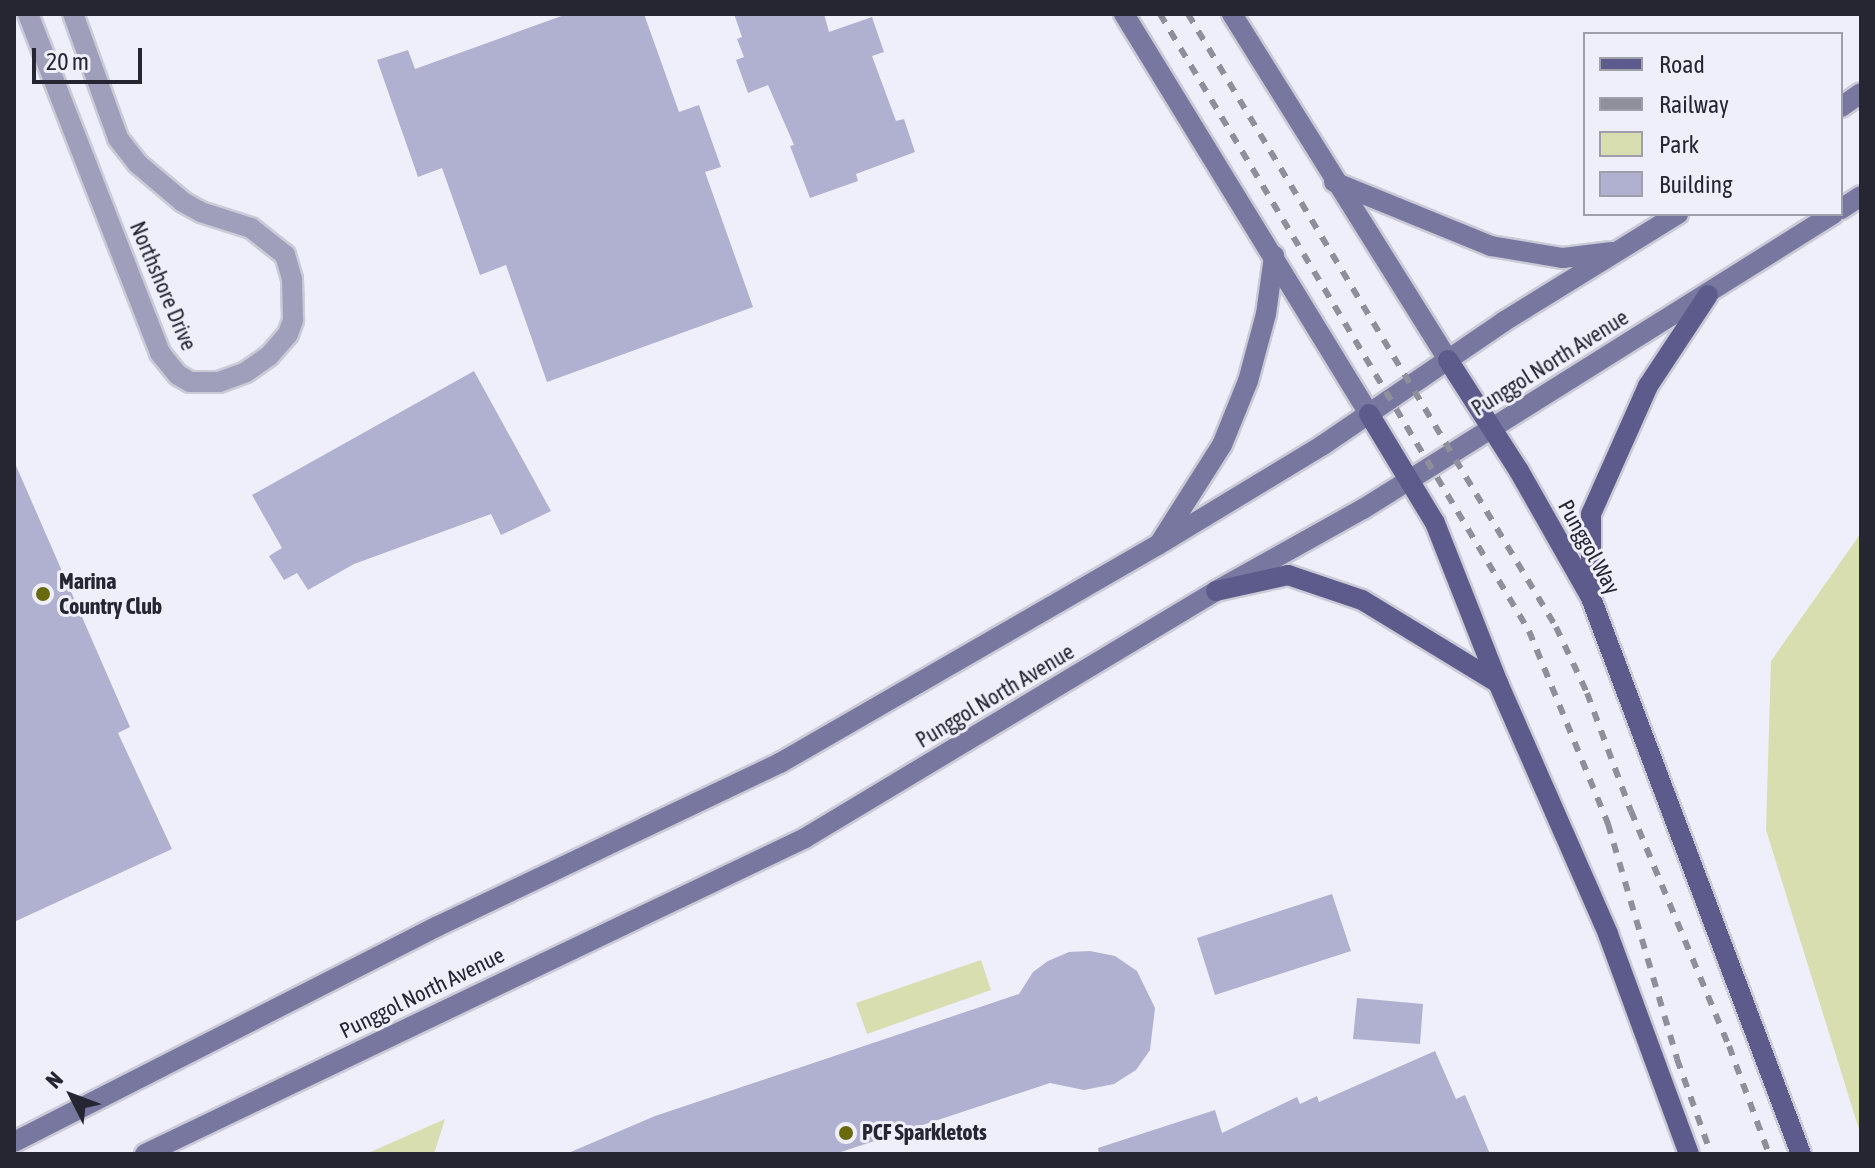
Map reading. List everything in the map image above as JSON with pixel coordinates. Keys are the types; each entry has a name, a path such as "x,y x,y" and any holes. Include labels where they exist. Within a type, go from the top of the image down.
{"main road":[{"path":"1124,14 1435,523 1498,683 1608,934 1689,1154"},
{"name":"Punggol Way","path":"1232,14 1334,182 1491,428 1591,598 1801,1154"},
{"path":"1843,106 1861,93"},
{"path":"1334,182 1491,246 1563,258 1619,251"},
{"path":"1843,208 1861,196"},
{"path":"14,1142 463,914 780,763 1158,545 1369,414 1675,216"},
{"name":"Punggol North Avenue","path":"145,1154 805,838 1216,591 1409,480 1830,216"},
{"path":"1158,545 1222,445 1248,381 1266,314 1274,256"},
{"path":"1591,598 1591,514 1648,386 1708,295"},
{"path":"1216,591 1288,575 1362,600 1498,683"}],"street":[{"name":"Northshore Drive","path":"28,14 160,353 178,375 190,382 219,382 246,372 269,356 288,334 293,320 292,279 285,255 251,228 201,212 183,202 138,164 118,138 73,14"}],"green space":[{"path":"1861,533 1861,1136 1766,830 1771,661"},
{"path":"981,960 991,990 867,1034 856,1003"},
{"path":"445,1119 434,1154 366,1154"}],"building":[{"path":"567,14 644,14 679,112 699,105 721,167 705,172 753,307 547,382 506,265 480,275 442,168 418,177 377,60 408,50 415,69"},
{"path":"734,14 824,14 829,32 872,17 884,52 872,56 896,121 904,119 915,152 856,174 858,181 810,198 790,146 794,145 768,85 748,93 736,60 744,57 737,39 742,37"},
{"path":"474,371 551,511 501,535 491,514 354,564 308,590 297,573 284,580 269,556 282,548 252,495"},
{"path":"14,461 130,727 118,733 172,849 14,922"},
{"path":"1332,894 1351,951 1215,995 1197,938"},
{"path":"1090,951 1115,956 1137,971 1155,1008 1150,1050 1136,1070 1114,1084 1084,1090 1050,1083 835,1154 566,1154 655,1116 1019,994 1033,972 1048,961 1069,952"},
{"path":"1357,998 1423,1004 1420,1044 1353,1039"},
{"path":"1435,1051 1456,1099 1465,1095 1490,1154 1099,1154 1098,1148 1215,1110 1222,1133 1297,1097 1300,1104 1317,1096 1319,1102"}],"railway":[{"path":"1160,14 1529,631 1608,824 1677,1059 1711,1154"},
{"path":"1188,14 1556,627 1587,693 1631,811 1729,1046 1769,1154"}],"place":[{"name":"Marina Country Club","path":"43,594"},
{"name":"PCF Sparkletots","path":"846,1133"}]}
